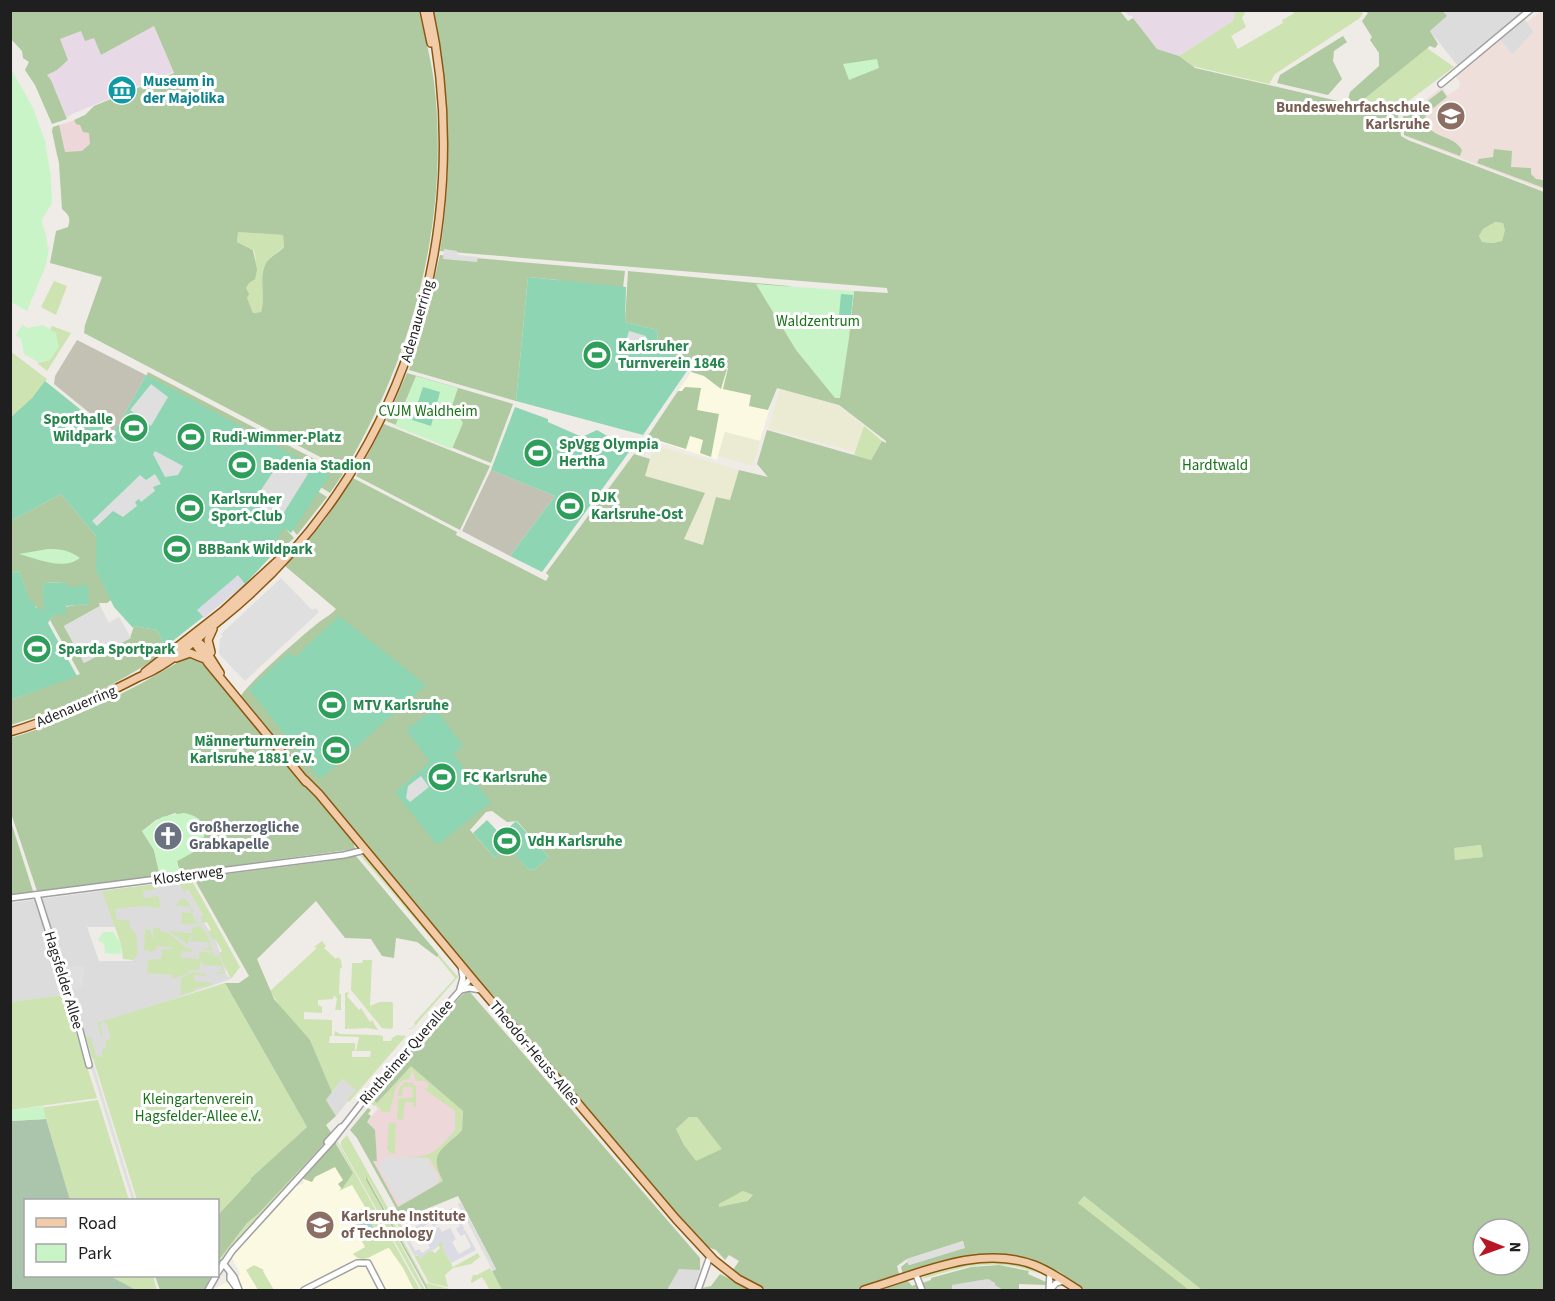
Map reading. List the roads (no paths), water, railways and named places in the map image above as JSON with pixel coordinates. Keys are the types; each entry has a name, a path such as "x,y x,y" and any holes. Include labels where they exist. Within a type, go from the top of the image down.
{"main road":[{"name":"Adenauerring","path":"424,10 438,68"},
{"name":"Adenauerring","path":"140,676 225,616 274,571 333,499 370,440 395,389 418,324 434,260 442,193 443,133 438,68 429,10"},
{"name":"Adenauerring","path":"10,732 48,720 90,702 168,662 296,545"},
{"path":"216,666 208,637 225,616"},
{"name":"Theodor-Heuss-Allee","path":"193,639 208,663 305,780 315,789 656,1197 710,1256 738,1279 759,1290"},
{"name":"Theodor-Heuss-Allee","path":"193,639 216,666 227,685"},
{"path":"168,662 181,655 192,653 208,663"},
{"path":"864,1290 963,1261 989,1258 1023,1261 1050,1272 1078,1290"}],"street":[{"path":"1441,84 1530,10"},
{"name":"Klosterweg","path":"10,898 344,855 365,850"},
{"name":"Hagsfelder Allee","path":"37,895 89,1065"},
{"path":"461,965 463,978 460,991 472,988 481,990"},
{"name":"Rintheimer Querallee","path":"219,1270 471,978"},
{"path":"698,1290 710,1256"},
{"path":"223,1263 238,1290"},
{"path":"304,1290 357,1263 368,1263 382,1290"},
{"path":"704,1273 712,1267 722,1266"},
{"path":"1049,1290 1050,1272"},
{"path":"916,1275 922,1290"},
{"path":"1049,1290 1056,1282 1064,1281"}],"water":[{"path":"365,1212 377,1235 368,1240 356,1217"}],"place":[{"name":"Museum in der Majolika","path":"122,90"},
{"name":"Bundeswehrfachschule Karlsruhe","path":"1451,116"},
{"name":"Karlsruher Turnverein 1846","path":"597,355"},
{"name":"Sporthalle Wildpark","path":"134,428"},
{"name":"Rudi-Wimmer-Platz","path":"191,437"},
{"name":"SpVgg Olympia Hertha","path":"538,453"},
{"name":"Badenia Stadion","path":"242,465"},
{"name":"DJK Karlsruhe-Ost","path":"570,506"},
{"name":"Karlsruher Sport-Club","path":"190,508"},
{"name":"BBBank Wildpark","path":"177,549"},
{"name":"Sparda Sportpark","path":"37,649"},
{"name":"MTV Karlsruhe","path":"332,705"},
{"name":"Männerturnverein Karlsruhe 1881 e.V.","path":"336,750"},
{"name":"FC Karlsruhe","path":"442,777"},
{"name":"Großherzogliche Grabkapelle","path":"168,836"},
{"name":"VdH Karlsruhe","path":"507,841"},
{"name":"Karlsruhe Institute of Technology","path":"320,1225"}],"park label":[{"name":"Waldzentrum","path":"818,321"},
{"name":"CVJM Waldheim","path":"428,411"},
{"name":"Hardtwald","path":"1215,465"},
{"name":"Kleingartenverein Hagsfelder-Allee e.V.","path":"198,1108"}]}
